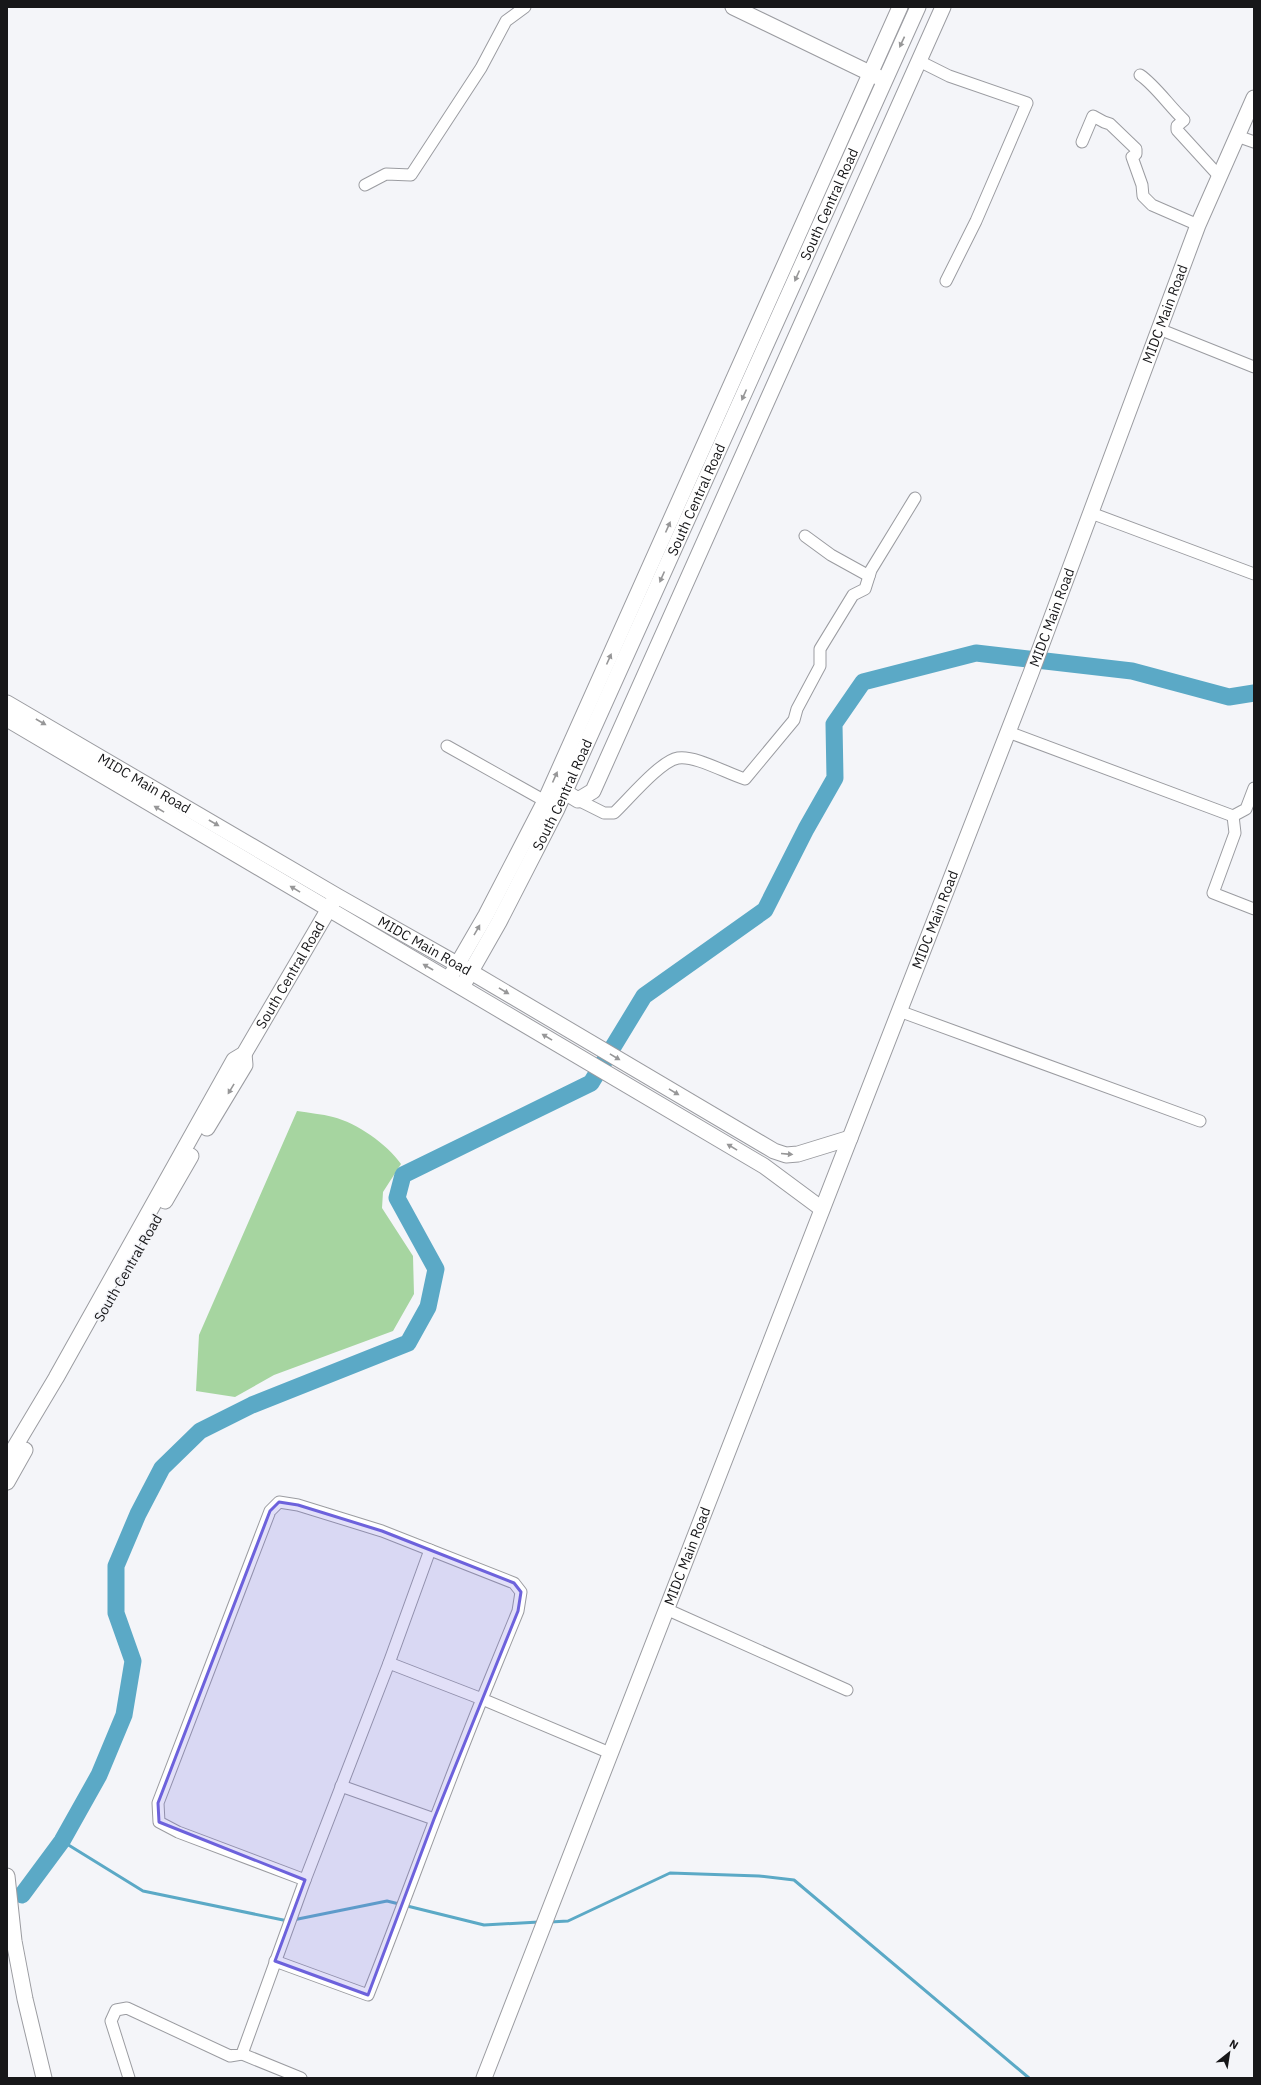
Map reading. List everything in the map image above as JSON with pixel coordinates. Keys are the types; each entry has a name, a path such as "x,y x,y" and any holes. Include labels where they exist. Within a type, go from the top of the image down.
{"street":[{"path":"365,185 386,174 411,175 481,68 506,21 525,7"},
{"path":"733,7 885,80"},
{"name":"South Central Road","path":"449,979 486,915 545,800 900,7"},
{"path":"578,800 593,791 943,7"},
{"path":"915,13 934,28"},
{"name":"South Central Road","path":"462,986 499,922 565,792 915,13"},
{"path":"919,62 949,76 1027,103 976,221 946,282"},
{"path":"1140,75 1150,81 1154,89 1184,120 1178,126 1177,130 1219,176"},
{"name":"MIDC Main Road","path":"484,2078 1031,673 1198,225 1254,98"},
{"path":"1082,142 1093,116 1110,124 1136,149 1136,154 1132,157 1142,185 1143,196 1152,205 1198,225"},
{"path":"1237,136 1254,142"},
{"path":"1159,329 1254,366"},
{"path":"713,426 727,433"},
{"path":"565,792 604,813 614,813 655,771 678,758 698,761 745,780 794,720 797,709 820,666 820,649 853,595 865,589 871,570 915,498"},
{"path":"1091,513 1254,574"},
{"path":"805,536 831,555 868,576"},
{"name":"MIDC Main Road","path":"7,702 337,896 471,972 774,1151 786,1155 798,1154 850,1138"},
{"name":"MIDC Main Road","path":"7,719 462,986 764,1166 822,1209"},
{"path":"1008,732 1233,816 1246,809 1254,788"},
{"path":"447,746 545,800"},
{"path":"1233,816 1235,833 1213,893 1254,909"},
{"name":"South Central Road","path":"7,1460 56,1378 234,1060 244,1054 337,896"},
{"path":"899,1011 1200,1121"},
{"name":"South Central Road","path":"7,1482 211,1121 245,1065 244,1054"},
{"path":"275,1961 368,1995 411,1887 434,1819 518,1611 521,1592 514,1583 382,1531 298,1505 280,1502 270,1511 158,1803 158,1822 178,1832 305,1880"},
{"path":"242,2054 305,1880 389,1663 430,1550"},
{"path":"666,1609 848,1690"},
{"path":"389,1663 482,1699 610,1753"},
{"path":"341,1786 434,1819"},
{"path":"7,1876 16,1948 44,2078"},
{"path":"7,1947 17,2005 34,2078"},
{"path":"130,2078 111,2021 116,2010 127,2008 230,2056 242,2054 300,2078"}],"highlighted area":[{"path":"279,1502 298,1505 382,1531 514,1583 521,1592 518,1611 434,1819 368,1995 275,1961 305,1880 159,1822 158,1803 270,1511"}],"green space":[{"path":"297,1111 329,1116 352,1124 380,1142 401,1164 383,1192 382,1208 413,1256 414,1294 393,1331 274,1375 235,1397 196,1391 199,1335"}],"waterway":[{"path":"22,1895 62,1841 99,1775 124,1715 133,1661 116,1613 116,1566 138,1514 162,1468 200,1431 252,1405 408,1343 428,1307 436,1269 397,1198 403,1175 591,1083 644,996 765,910 806,829 835,778 834,724 863,682 976,653 1132,671 1229,697 1254,693"},
{"path":"62,1841 143,1891 288,1921"},
{"path":"550,1922 568,1921 670,1873 759,1876 794,1880 1029,2078"},
{"path":"293,1920 387,1901 484,1925 539,1922"}]}
